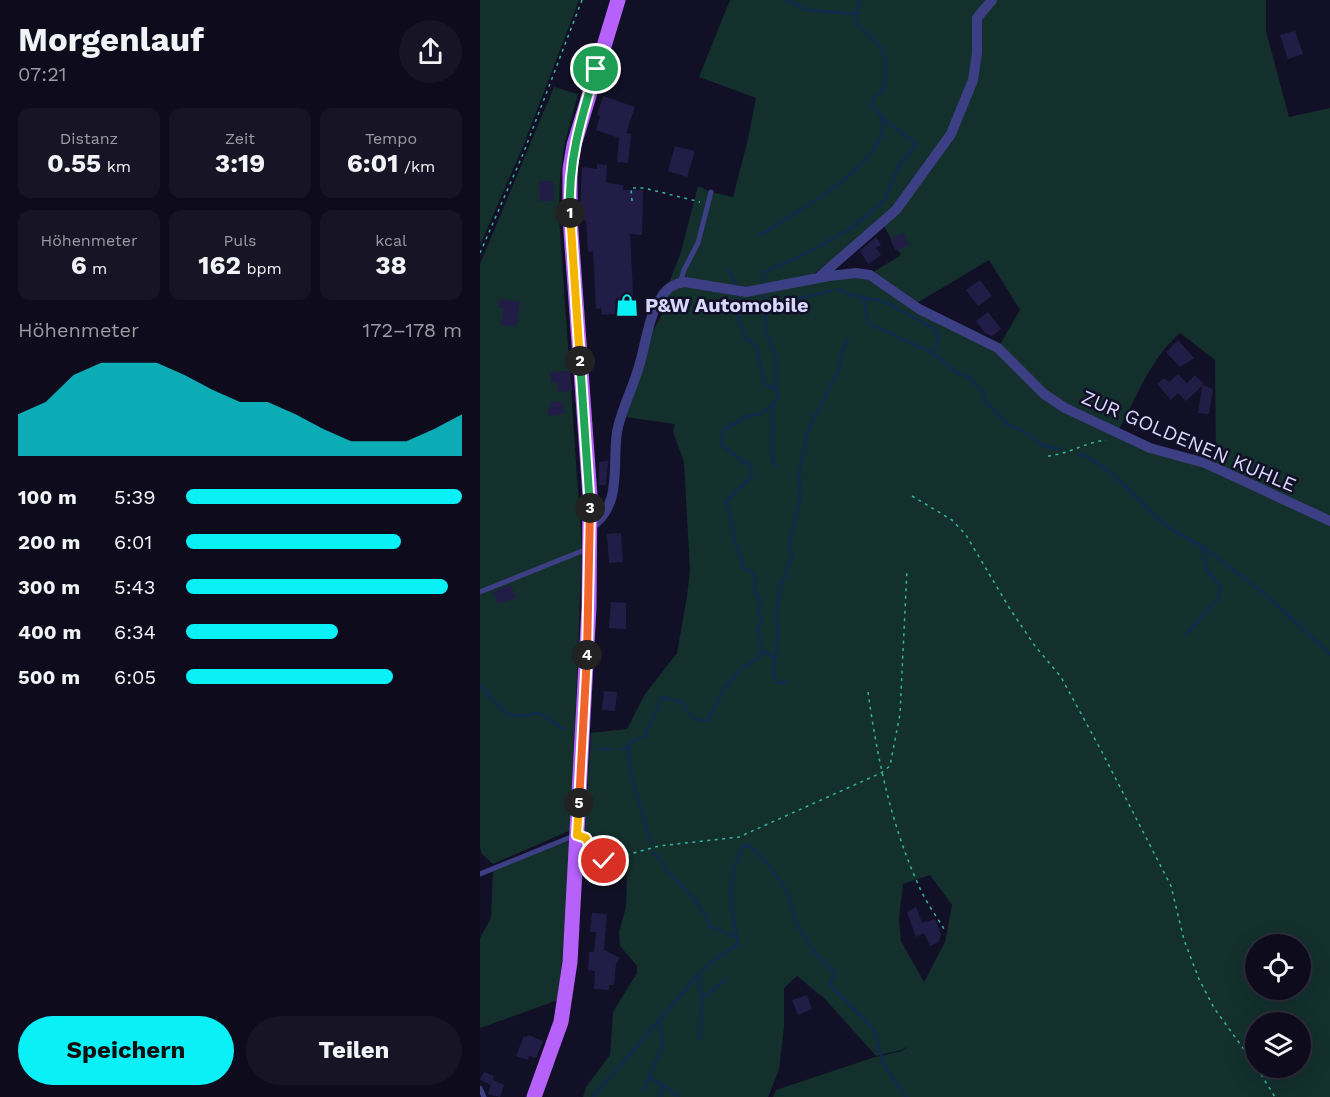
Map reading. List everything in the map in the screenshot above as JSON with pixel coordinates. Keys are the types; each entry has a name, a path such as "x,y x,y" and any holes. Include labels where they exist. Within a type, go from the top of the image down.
{"main road":[{"path":"534,1097 561,1022 566,995 577,835 591,548 569,192 574,145 579,125 618,0"}],"street":[{"path":"817,278 896,210 951,134 972,80 977,53 975,35 977,18 992,0"},
{"name":"ZUR GOLDENEN KUHLE","path":"680,283 746,292 856,273 876,278 919,309 998,348 1040,390 1058,404 1131,440 1150,448 1204,463 1330,521"},
{"path":"591,526 601,518 610,500 616,477 618,427 639,367 655,310 663,294 680,283"}],"lane":[{"path":"680,283 684,270 695,251 711,192"},
{"path":"480,592 591,548"},
{"path":"480,874 577,835"},
{"path":"480,868 488,870"},
{"path":"480,1088 484,1097"}],"path":[{"path":"480,253 523,154 582,0"},
{"path":"632,201 631,188 644,188 708,204"},
{"path":"1048,456 1065,454 1094,441 1131,440"},
{"path":"912,496 952,520 966,535 1010,609 1035,646 1061,677 1171,886 1184,940 1199,979 1214,1008 1245,1052"},
{"path":"577,835 586,838 594,856 604,861 659,846 739,837 890,766 900,714 907,569"},
{"path":"868,692 881,772 918,886 946,932"},
{"path":"1263,1078 1275,1097"}],"green space":[{"path":"480,0 579,0 524,144 480,245"},
{"path":"730,0 989,0 977,16 991,0 1266,0 1266,31 1289,117 1330,108 1330,518 1216,466 1215,360 1180,333 1152,366 1118,431 1076,412 1045,394 999,346 1020,310 989,260 915,304 877,279 896,295 1005,356 1039,392 1067,410 1147,451 1195,461 1330,524 1330,1097 773,1097 776,1090 875,1057 902,1051 909,1046 876,1056 825,999 797,976 784,988 784,1027 779,1070 768,1097 583,1097 586,1087 610,1055 613,1012 637,973 637,966 620,946 619,932 626,907 627,866 590,862 590,855 583,854 591,733 627,729 645,694 677,653 690,571 684,462 673,432 675,424 625,417 651,334 662,315 659,309 681,252 698,186 711,192 733,197 756,98 699,77","holes":["974,67 972,85 965,106 941,151 910,193 882,223 901,255 870,274 854,272 809,277 865,237 895,209 950,134","930,875 952,905 945,942 924,982 901,941 899,919 903,884"]},
{"path":"554,87 578,94 564,146 560,177 559,217 582,548 571,830 493,864 482,854 480,848 480,264"},
{"path":"570,841 567,906 558,1000 480,1028 480,938 491,918 493,871"}],"building":[{"path":"1295,31 1303,54 1288,59 1280,35"},
{"path":"603,96 635,107 626,133 631,134 628,163 617,162 619,138 596,130 600,116 597,115"},
{"path":"675,146 695,151 687,177 668,171"},
{"path":"597,164 607,165 606,183 623,185 623,190 643,190 642,235 630,234 634,312 602,315 601,308 596,309 593,251 588,252 586,221 583,220 580,207 582,167 597,169"},
{"path":"539,181 553,181 554,201 540,201"},
{"path":"903,233 909,245 896,251 890,239"},
{"path":"876,237 881,245 876,248 881,255 868,264 860,251"},
{"path":"980,280 992,296 978,306 966,290"},
{"path":"499,299 520,302 516,327 501,325 504,308 498,307"},
{"path":"988,312 1001,329 992,336 985,333 976,321"},
{"path":"1178,340 1194,358 1180,367 1166,352"},
{"path":"570,371 572,391 558,392 557,382 551,383 550,372"},
{"path":"1178,374 1187,383 1195,375 1203,385 1213,389 1209,414 1198,413 1202,386 1186,401 1178,393 1171,400 1157,384 1164,378 1169,382"},
{"path":"562,401 564,414 549,416 548,407 551,407 551,402"},
{"path":"608,461 606,485 599,485 599,462"},
{"path":"621,533 623,562 609,563 607,534"},
{"path":"511,585 516,598 498,604 493,592"},
{"path":"611,602 626,603 626,629 609,628"},
{"path":"604,691 617,692 615,711 602,710"},
{"path":"916,907 922,923 935,919 941,934 939,942 930,946 924,933 916,937 907,912"},
{"path":"592,913 607,914 604,950 620,958 616,964 614,985 609,985 609,990 594,989 595,971 588,970 589,952 594,952 596,932 590,932"},
{"path":"807,995 812,1009 798,1015 792,1000"},
{"path":"528,1035 543,1041 536,1058 529,1056 528,1060 516,1056 524,1036"},
{"path":"484,1072 494,1076 493,1080 504,1085 500,1097 488,1094 491,1085 480,1080"}],"waterway":[{"path":"786,0 806,10 856,14"},
{"path":"763,285 765,272 807,253 853,227 885,200 899,165 917,144 886,121 871,105 874,97 882,92 885,83 885,57 879,45 857,24 856,14 860,0"},
{"path":"758,236 809,205 848,177 875,147 882,132 882,118"},
{"path":"728,268 736,286"},
{"path":"836,290 885,302 935,329 939,337 933,353 957,373 970,378 984,394 985,401 1008,425 1022,430 1042,445 1060,449"},
{"path":"765,306 830,291"},
{"path":"651,843 630,766 629,743 645,736 662,697 682,702 695,719 708,720 724,689 741,669 759,657 762,650 758,631 762,620 758,611 761,600 754,591 756,582 753,573 743,567 726,503 752,475 751,466 731,453 721,443 723,430 748,416 761,414 778,399 776,358 766,331 764,296"},
{"path":"863,296 868,323 933,353"},
{"path":"739,300 737,316 746,338 756,346 765,384 776,390"},
{"path":"787,682 778,683 773,675 778,634 776,613 781,586 792,555 789,546 800,498 799,473 808,430 839,369 841,354 848,339"},
{"path":"773,404 772,457 775,466"},
{"path":"1080,454 1114,476 1167,526 1202,546 1207,570 1221,588 1218,599 1185,635"},
{"path":"1202,546 1265,594 1330,654"},
{"path":"762,650 774,658"},
{"path":"480,685 501,708 511,715 540,714 564,729"},
{"path":"599,749 611,749"},
{"path":"621,749 628,749"},
{"path":"593,1097 690,984 709,964 738,944 731,884 742,847 749,845 769,865 788,893 797,925 816,954 834,972 830,985 874,1029 883,1063 906,1097"},
{"path":"654,852 669,873 699,905 710,926 737,938"},
{"path":"699,976 702,999 700,1039"},
{"path":"702,999 725,980"},
{"path":"644,1090 663,1043 659,1021"},
{"path":"648,1076 678,1096"},
{"path":"660,1097 662,1084"}],"place":[{"name":"P&W Automobile","path":"627,305"}],"route":[{"path":"596,69 574,145 569,192 591,526 577,835 586,838 594,856 604,861"}]}
